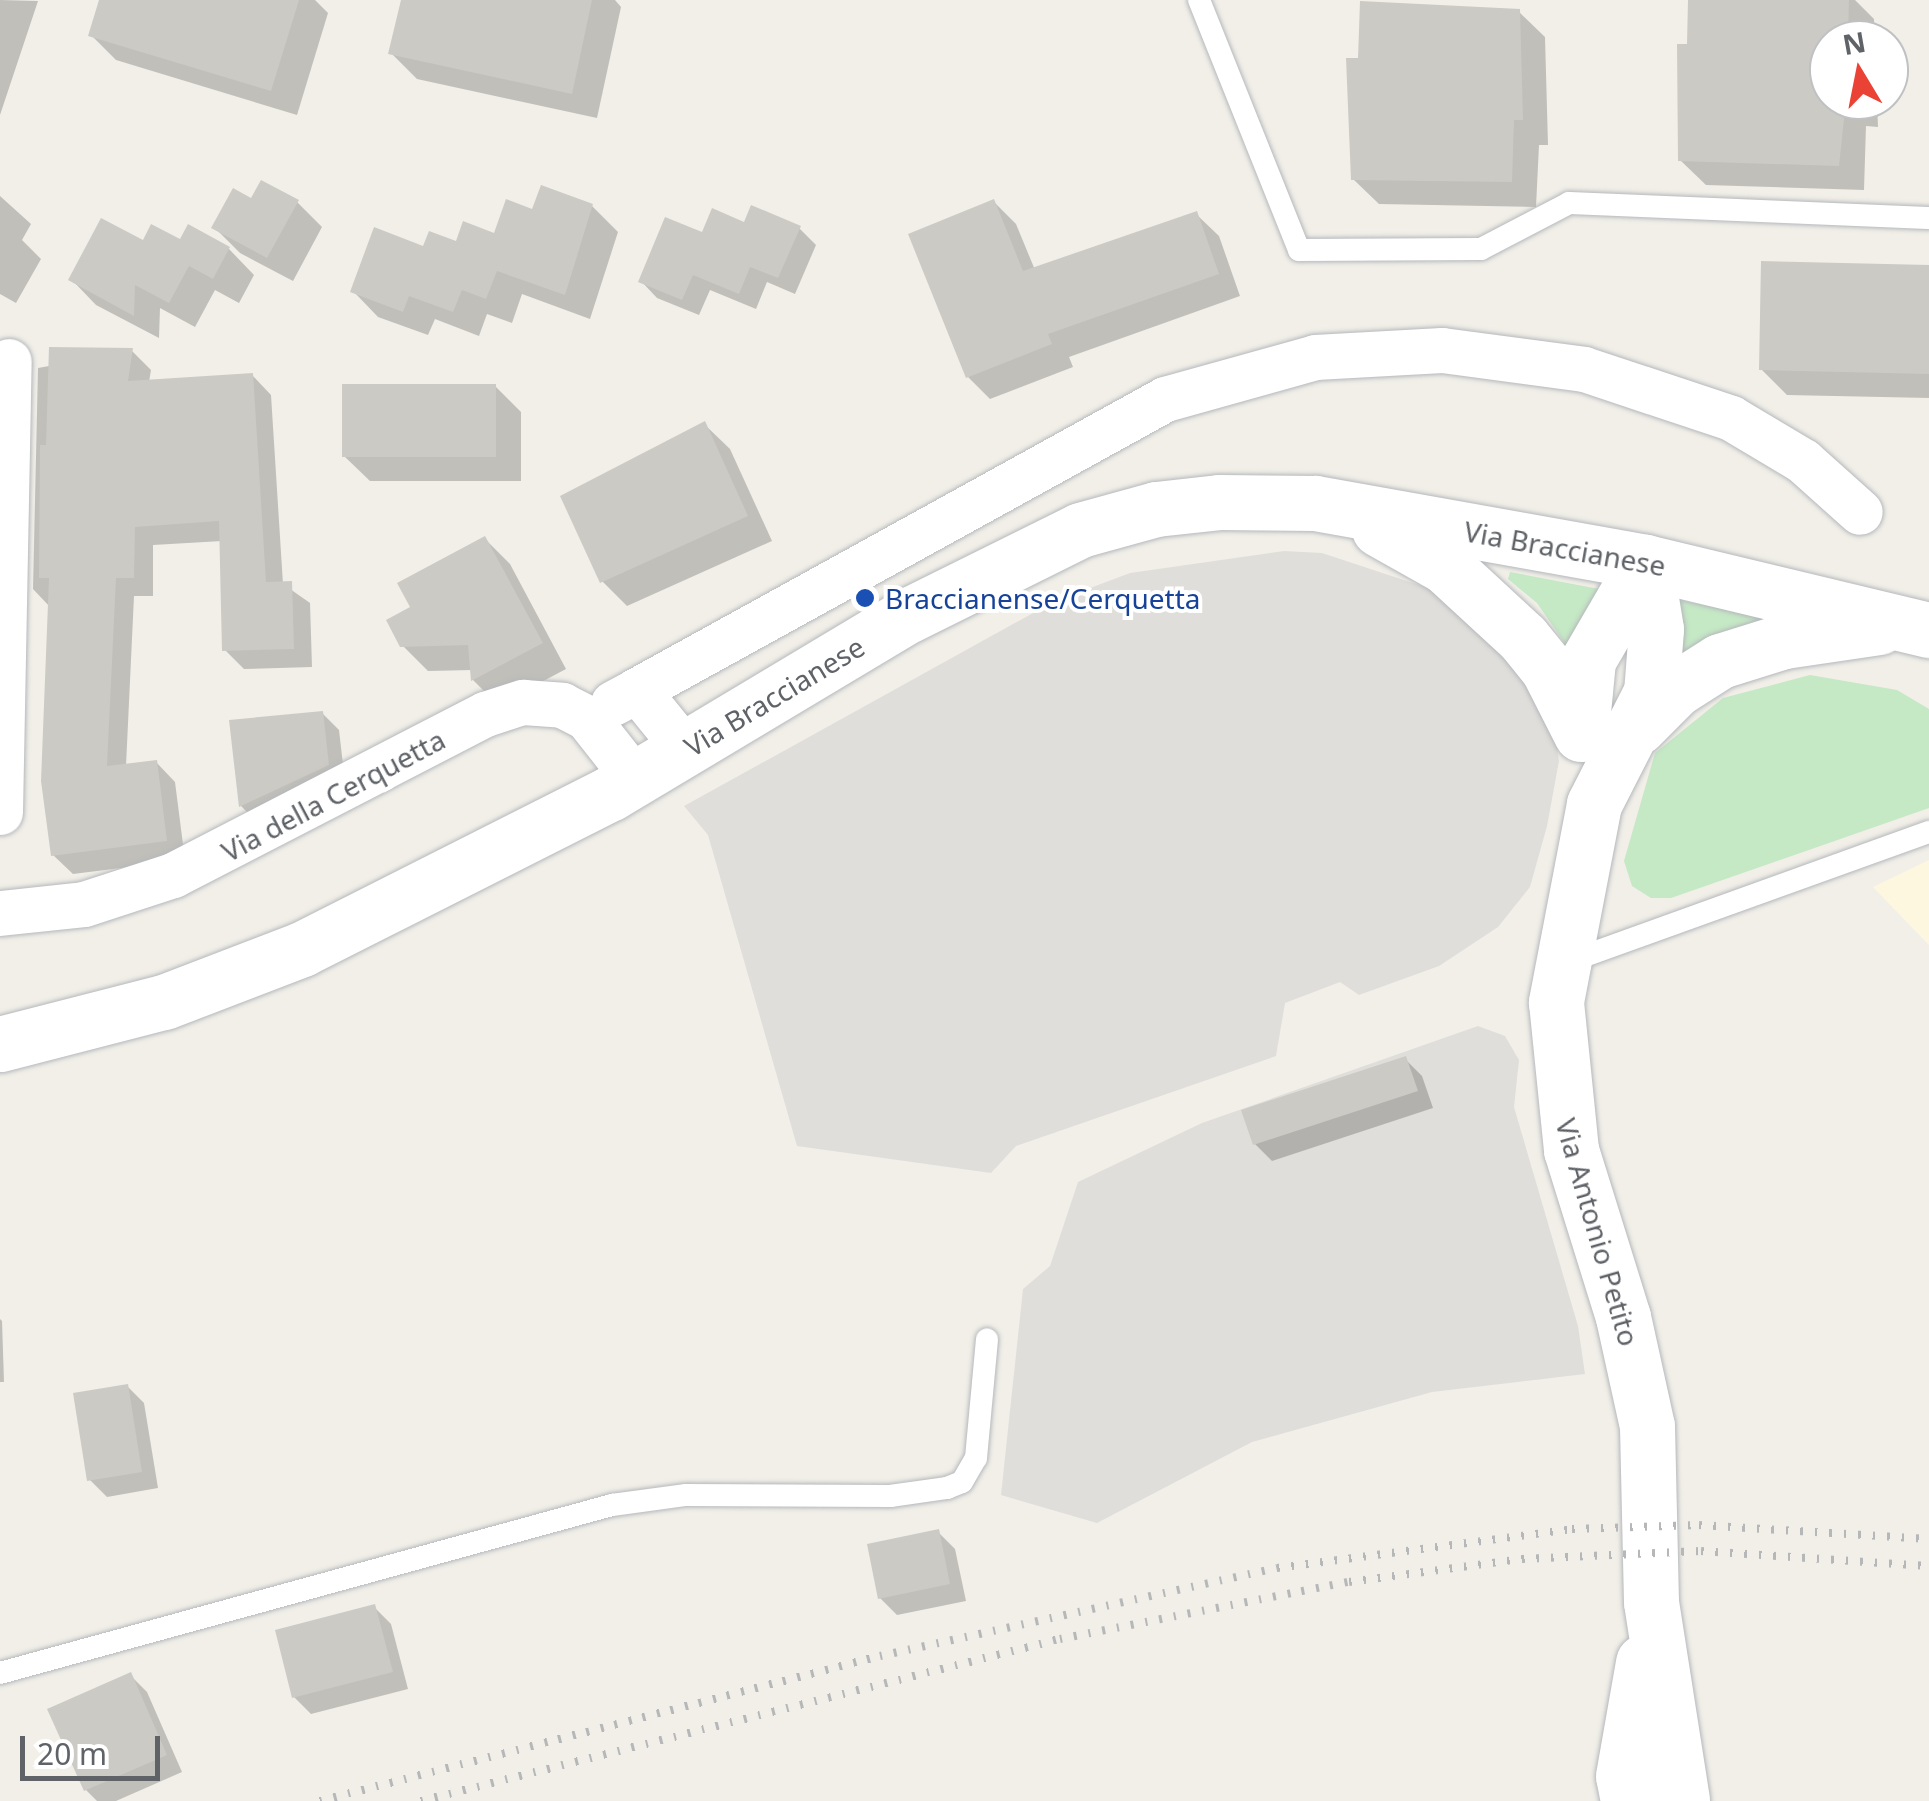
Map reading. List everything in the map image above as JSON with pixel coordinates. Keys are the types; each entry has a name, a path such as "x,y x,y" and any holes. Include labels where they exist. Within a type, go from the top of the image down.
{"street":[{"path":"635,779 587,718 1165,399 1315,358 1442,350 1584,369 1731,418 1803,461 1860,512"},
{"path":"0,812 10,360"},
{"name":"Via Braccianese","path":"0,1044 234,978 635,779 909,615 1080,530 1186,504 1315,504 1645,562 1920,627"},
{"path":"1315,504 1391,534 1479,594 1548,669 1581,734"},
{"name":"Via Antonio Petito","path":"1645,562 1656,659 1636,729 1594,804 1559,965 1564,1116 1624,1317 1647,1426 1651,1602 1688,1790"},
{"name":"Via Antonio Petito","path":"1594,804 1581,734 1588,660 1645,562"},
{"path":"1636,729 1676,689 1734,656 1823,633 1920,627"},
{"path":"637,690 685,749"},
{"name":"Via della Cerquetta","path":"0,913 84,904 173,875 497,709 534,701 587,718"},
{"name":"Via Antonio Petito","path":"1619,1793 1651,1602"}],"lane":[{"path":"1198,0 1299,250 1481,249 1569,204 1929,218"},
{"path":"1559,965 1929,832"},
{"path":"0,1673 612,1505 686,1495 901,1496 947,1488 962,1482 976,1458 987,1340"}],"shaded area":[{"path":"1284,551 1322,553 1431,589 1549,699 1559,761 1547,826 1530,887 1498,927 1439,966 1359,995 1340,982 1285,1003 1276,1056 1016,1146 991,1173 797,1146 708,835 684,806 1053,602 1130,573"},
{"path":"1929,860 1929,945 1873,887"},
{"path":"1478,1026 1505,1036 1519,1060 1514,1107 1578,1326 1585,1374 1432,1392 1252,1442 1097,1523 1001,1495 1023,1289 1050,1266 1078,1182 1202,1123"}],"green space":[{"path":"1510,572 1599,589 1566,645 1537,603 1508,579"},
{"path":"1679,600 1766,618 1678,656"},
{"path":"1810,675 1897,690 1929,709 1929,808 1671,898 1651,898 1632,886 1624,861 1655,753 1723,698"}],"building":[{"path":"99,0 299,0 271,91 88,36"},
{"path":"401,0 592,0 572,94 388,54"},
{"path":"1688,0 1849,0 1848,20 1809,20 1809,120 1844,120 1839,166 1678,161 1677,44 1687,44"},
{"path":"1360,1 1520,9 1523,120 1514,120 1512,182 1351,180 1346,58 1358,58"},
{"path":"261,180 299,200 267,258 211,228 233,188 251,198"},
{"path":"541,185 593,204 565,295 497,271 486,299 462,290 453,312 409,296 403,312 350,292 374,227 423,246 429,231 456,241 463,221 494,233 506,199 532,209"},
{"path":"994,199 1023,271 1197,211 1219,274 1048,334 1052,344 966,378 908,234"},
{"path":"751,205 801,226 778,278 750,267 739,294 693,275 682,300 638,282 665,217 702,232 712,208 744,222"},
{"path":"101,218 143,240 151,224 180,239 188,224 230,247 213,279 189,266 169,303 135,285 134,316 68,280"},
{"path":"1761,261 1929,265 1929,374 1759,370"},
{"path":"49,347 133,348 128,381 253,373 266,582 292,581 294,649 222,651 219,521 135,527 134,578 116,578 107,766 157,760 167,841 51,856 41,781 49,578 39,578 40,445 46,445"},
{"path":"342,384 496,384 496,457 342,457"},
{"path":"705,421 748,516 600,583 560,496"},
{"path":"485,536 543,643 471,681 468,645 400,647 386,620 410,607 397,583"},
{"path":"323,711 329,765 239,807 229,720"},
{"path":"1406,1056 1418,1091 1253,1145 1241,1110"},
{"path":"128,1384 142,1472 87,1481 73,1393"},
{"path":"939,1529 950,1584 878,1599 867,1544"},
{"path":"375,1604 393,1672 292,1698 275,1630"},
{"path":"131,1672 167,1755 84,1791 47,1709"}],"railway":[{"path":"320,1801 880,1656 1277,1568 1572,1529 1699,1525 1929,1539"},
{"path":"421,1801 1060,1639 1349,1582 1522,1559 1701,1551 1929,1566"}],"place":[{"name":"Braccianense/Cerquetta","path":"865,598"}]}
